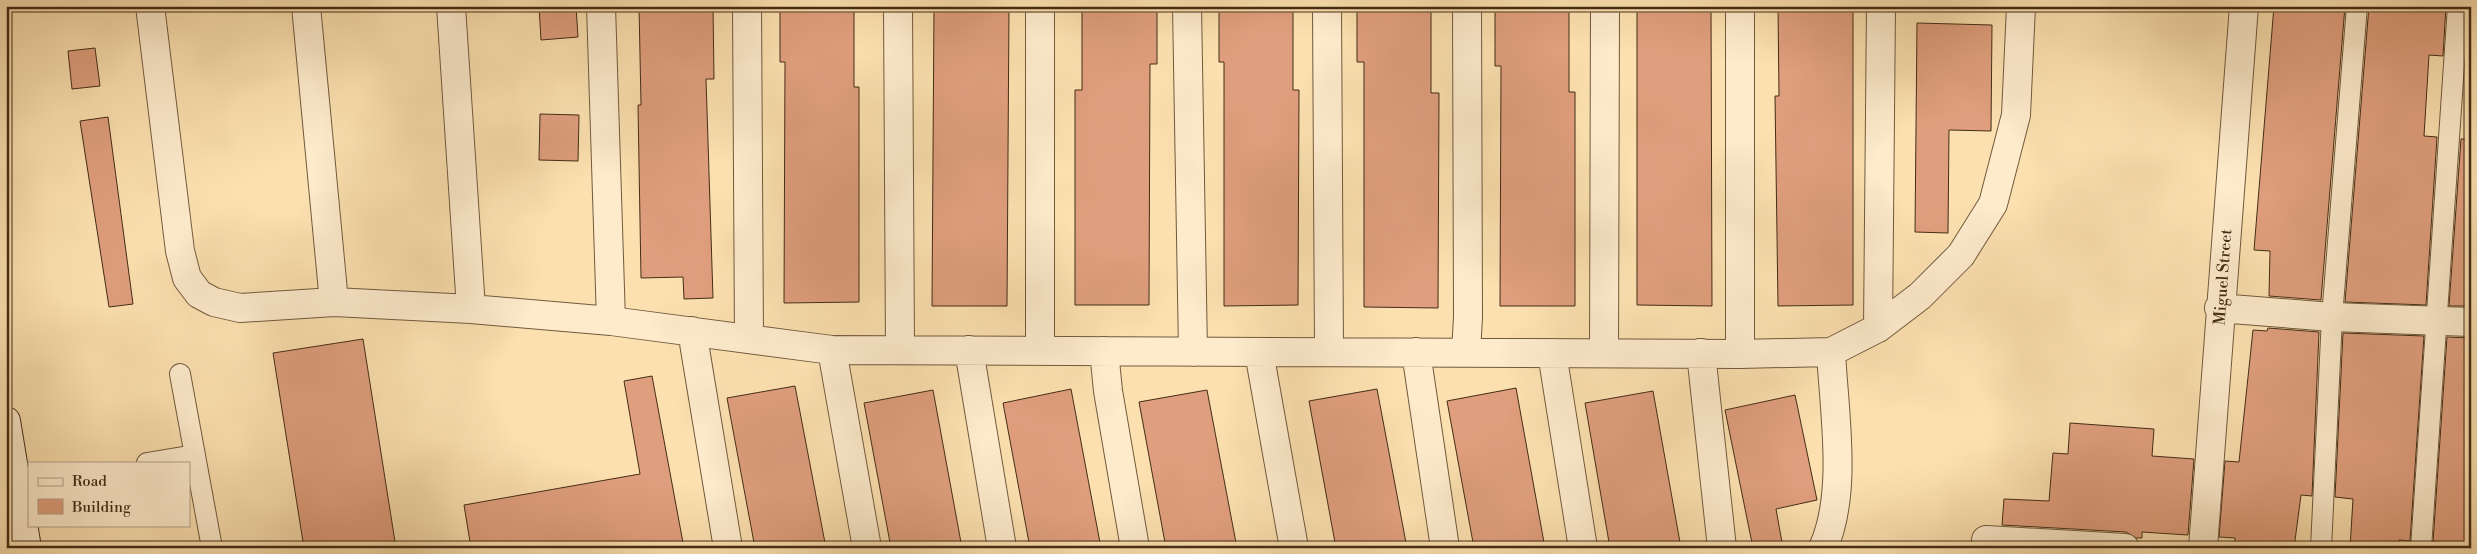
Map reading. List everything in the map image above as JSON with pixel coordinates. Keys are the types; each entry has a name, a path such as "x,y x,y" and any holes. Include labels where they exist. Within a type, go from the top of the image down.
{"street":[{"path":"150,6 180,251 188,278 199,294 214,302 240,308 334,302 471,309 611,321 832,350 1740,354 1831,352 1878,328 1920,296 1961,254 1993,204 2016,115 2022,6"},
{"path":"306,6 334,302"},
{"path":"452,6 471,309"},
{"path":"601,6 611,321"},
{"path":"747,6 748,339"},
{"path":"898,6 900,350"},
{"path":"1040,6 1040,351"},
{"path":"1187,6 1193,352"},
{"path":"1327,6 1329,352"},
{"path":"1466,352 1467,6"},
{"path":"1604,353 1605,6"},
{"path":"1740,6 1740,354"},
{"path":"1878,328 1881,6"},
{"name":"Miguel Street","path":"2203,548 2244,6"},
{"path":"2220,308 2332,317 2436,319 2471,322"},
{"path":"692,331 728,548"},
{"path":"832,350 867,548"},
{"path":"969,350 1002,548"},
{"path":"1104,351 1108,392 1135,548"},
{"path":"1259,352 1294,548"},
{"path":"1416,352 1445,548"},
{"path":"1552,352 1583,548"},
{"path":"1823,548 1832,524 1838,481 1831,352"},
{"path":"1701,353 1722,548"},
{"path":"6,421 23,484 27,548"},
{"path":"1986,540 2125,548"}],"lane":[{"path":"2320,548 2332,317 2357,6"},
{"path":"2421,548 2458,6"},
{"path":"180,374 212,548"},
{"path":"153,462 195,455"}],"building":[{"path":"539,6 576,6 578,37 541,40"},
{"path":"639,6 713,6 714,79 706,79 713,298 684,299 683,277 641,278 638,105 641,105"},
{"path":"780,6 854,6 854,87 859,87 859,302 784,303 785,62 780,62"},
{"path":"934,6 1009,6 1007,306 932,306"},
{"path":"1082,6 1157,6 1157,64 1150,64 1149,305 1075,305 1075,90 1082,90"},
{"path":"1219,6 1293,6 1293,90 1299,90 1298,305 1224,306 1224,62 1219,62"},
{"path":"1357,6 1431,6 1431,93 1439,93 1438,308 1364,307 1364,62 1357,62"},
{"path":"1495,6 1569,6 1569,92 1575,92 1575,306 1500,306 1501,66 1495,66"},
{"path":"1637,6 1711,6 1712,306 1637,305"},
{"path":"1778,6 1853,6 1853,305 1778,306 1775,96 1779,96"},
{"path":"2274,6 2345,6 2321,300 2269,296 2270,251 2254,250"},
{"path":"2369,6 2446,6 2443,56 2429,55 2424,136 2437,137 2426,305 2345,302"},
{"path":"2471,6 2471,56 2467,55"},
{"path":"1917,23 1992,25 1991,131 1949,130 1948,233 1915,232"},
{"path":"95,48 100,86 72,89 68,51"},
{"path":"540,114 579,115 578,161 539,160"},
{"path":"108,117 133,304 109,307 80,121"},
{"path":"2461,139 2471,139 2471,306 2449,306"},
{"path":"2268,328 2319,332 2312,496 2301,495 2294,548 2235,548 2235,538 2219,537 2225,461 2239,462 2253,330 2267,331"},
{"path":"2343,333 2424,336 2410,541 2399,540 2398,548 2350,548 2353,499 2335,497"},
{"path":"2447,337 2471,338 2471,545 2433,542"},
{"path":"363,339 396,548 304,548 273,353"},
{"path":"652,376 684,548 471,548 464,505 640,474 624,381"},
{"path":"795,386 826,548 755,548 727,398"},
{"path":"1516,388 1545,548 1474,548 1447,401"},
{"path":"1071,389 1101,548 1030,548 1003,403"},
{"path":"1377,389 1407,548 1336,548 1309,401"},
{"path":"933,390 962,548 891,548 864,403"},
{"path":"1207,390 1237,548 1166,548 1139,402"},
{"path":"1653,391 1681,548 1610,548 1585,403"},
{"path":"1795,395 1817,500 1776,509 1783,548 1753,548 1725,410"},
{"path":"2070,423 2154,429 2152,456 2194,459 2188,535 2142,532 2142,538 2136,538 2126,532 2002,525 2004,499 2049,501 2053,453 2068,454"}]}
